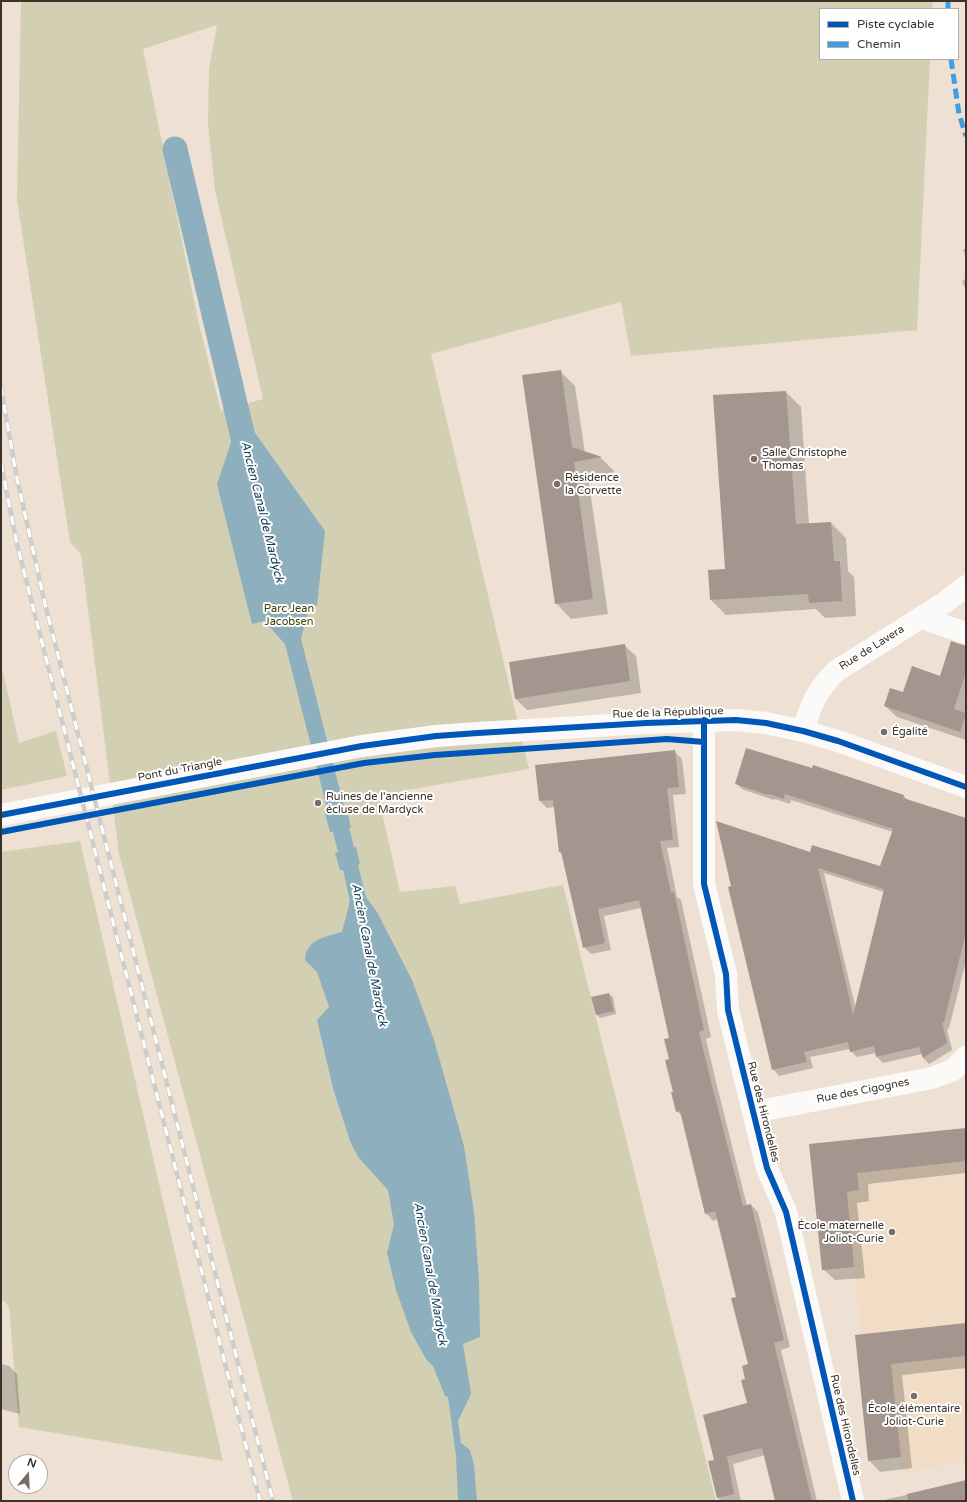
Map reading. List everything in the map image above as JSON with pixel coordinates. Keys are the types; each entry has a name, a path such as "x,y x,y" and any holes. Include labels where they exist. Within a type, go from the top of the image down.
{"street":[{"name":"Rue de Lavera","path":"803,731 813,700 827,680 836,671 922,618 966,586"},
{"path":"922,618 966,632"},
{"name":"Rue de la République","path":"362,746 436,736 704,720 750,721 803,731 838,741 966,786"},
{"name":"Rue des Hirondelles","path":"704,720 704,884 726,974 728,1010 767,1168 786,1212 853,1501"},
{"name":"Pont du Triangle","path":"1,815 362,746"},
{"name":"Rue des Cigognes","path":"754,1112 932,1078 953,1070 966,1056"}],"shaded area":[{"name":"École maternelle Joliot-Curie","path":"966,1128 966,1460 903,1474 901,1457 868,1461 855,1335 861,1334 854,1267 822,1270 809,1144"}],"green space":[{"name":"Parc Jean Jacobsen","path":"21,1 933,1 932,8 819,8 819,60 930,60 917,330 631,356 621,302 431,354 529,769 378,795 400,892 455,886 460,904 563,885 716,1501 293,1501 119,854 81,554 70,542 17,200","holes":["217,25 209,69 208,124 215,190 263,399 221,411 198,320 143,49"]},
{"path":"1,663 19,743 56,731 67,776 1,790"},
{"path":"80,841 223,1461 19,1427 9,1307 1,1298 1,852"}],"water":[{"name":"Ancien Canal de Mardyck","path":"243,416 325,531 317,605 309,608 301,639 345,810 347,810 351,827 349,828 354,847 356,847 360,864 358,865 366,897 377,912 412,980 434,1040 464,1146 474,1212 479,1281 480,1337 463,1344 471,1394 458,1421 461,1443 470,1450 474,1465 477,1501 458,1501 456,1456 448,1397 445,1396 433,1366 426,1359 411,1332 396,1290 387,1253 394,1224 388,1190 358,1157 350,1141 333,1088 317,1020 329,1007 317,972 305,960 306,953 309,947 318,940 342,932 350,901 343,870 340,870 335,853 338,852 333,832 330,832 325,813 328,812 285,644 264,621 252,624 217,484 237,425 235,418"}],"building":[{"name":"Résidence la Corvette","path":"561,370 572,447 602,457 574,462 593,599 555,604 522,375"},
{"name":"Salle Christophe Thomas","path":"786,391 796,524 831,522 834,561 840,561 842,601 809,603 808,594 710,600 708,570 725,569 713,395"},
{"path":"951,641 966,646 966,672 954,709 966,713 960,732 884,706 890,688 903,692 912,666 940,676"},
{"path":"625,644 630,681 515,699 509,662"},
{"path":"746,748 812,768 813,765 904,795 903,798 966,818 966,932 944,1022 942,1023 947,1043 923,1058 919,1047 876,1057 874,1046 850,1052 848,1042 804,1052 807,1062 772,1070 728,887 731,886 716,821 810,852 812,845 880,866 893,829 785,794 784,799 735,784","holes":["818,868 884,889 853,1015"]},
{"path":"675,750 679,787 667,788 673,840 660,841 671,893 674,892 704,1030 699,1032 709,1074 743,1206 751,1204 784,1340 774,1343 812,1501 775,1501 762,1448 721,1458 727,1457 734,1494 717,1498 708,1461 714,1460 703,1415 747,1403 741,1380 745,1379 742,1366 748,1364 731,1298 736,1297 715,1211 705,1214 680,1111 676,1112 671,1092 673,1092 665,1060 669,1059 664,1039 669,1038 639,900 598,909 605,943 583,948 561,852 559,852 553,800 539,801 535,765"},
{"path":"609,993 614,1011 596,1015 591,997"},
{"path":"966,1128 966,1161 857,1173 859,1190 847,1192 854,1267 822,1270 809,1144"},
{"path":"966,1323 966,1356 891,1364 901,1457 868,1461 855,1335"},
{"path":"966,1480 966,1501 908,1501 907,1494"}],"waterway":[{"name":"Ancien Canal de Mardyck","path":"175,149 246,450"}],"railway":[{"path":"1,387 16,474 45,604 273,1501"},
{"path":"1,463 17,544 260,1501"}],"marked path":[{"path":"948,1 948,8"},
{"path":"951,60 959,114 966,136"}],"cycle path":[{"path":"704,720 704,884 726,974 728,1010 767,1168 786,1212 853,1501"},
{"path":"1,815 362,746 436,736 646,723 736,720 766,723 803,731 838,741 966,787"},
{"path":"1,832 364,763 435,755 667,739 704,742"}],"place":[{"name":"Salle Christophe Thomas","path":"754,459"},
{"name":"Résidence la Corvette","path":"557,484"},
{"name":"Égalité","path":"884,732"},
{"name":"Ruines de l'ancienne écluse de Mardyck","path":"318,803"},
{"name":"École maternelle Joliot-Curie","path":"892,1232"},
{"name":"École élémentaire Joliot-Curie","path":"914,1396"}]}
